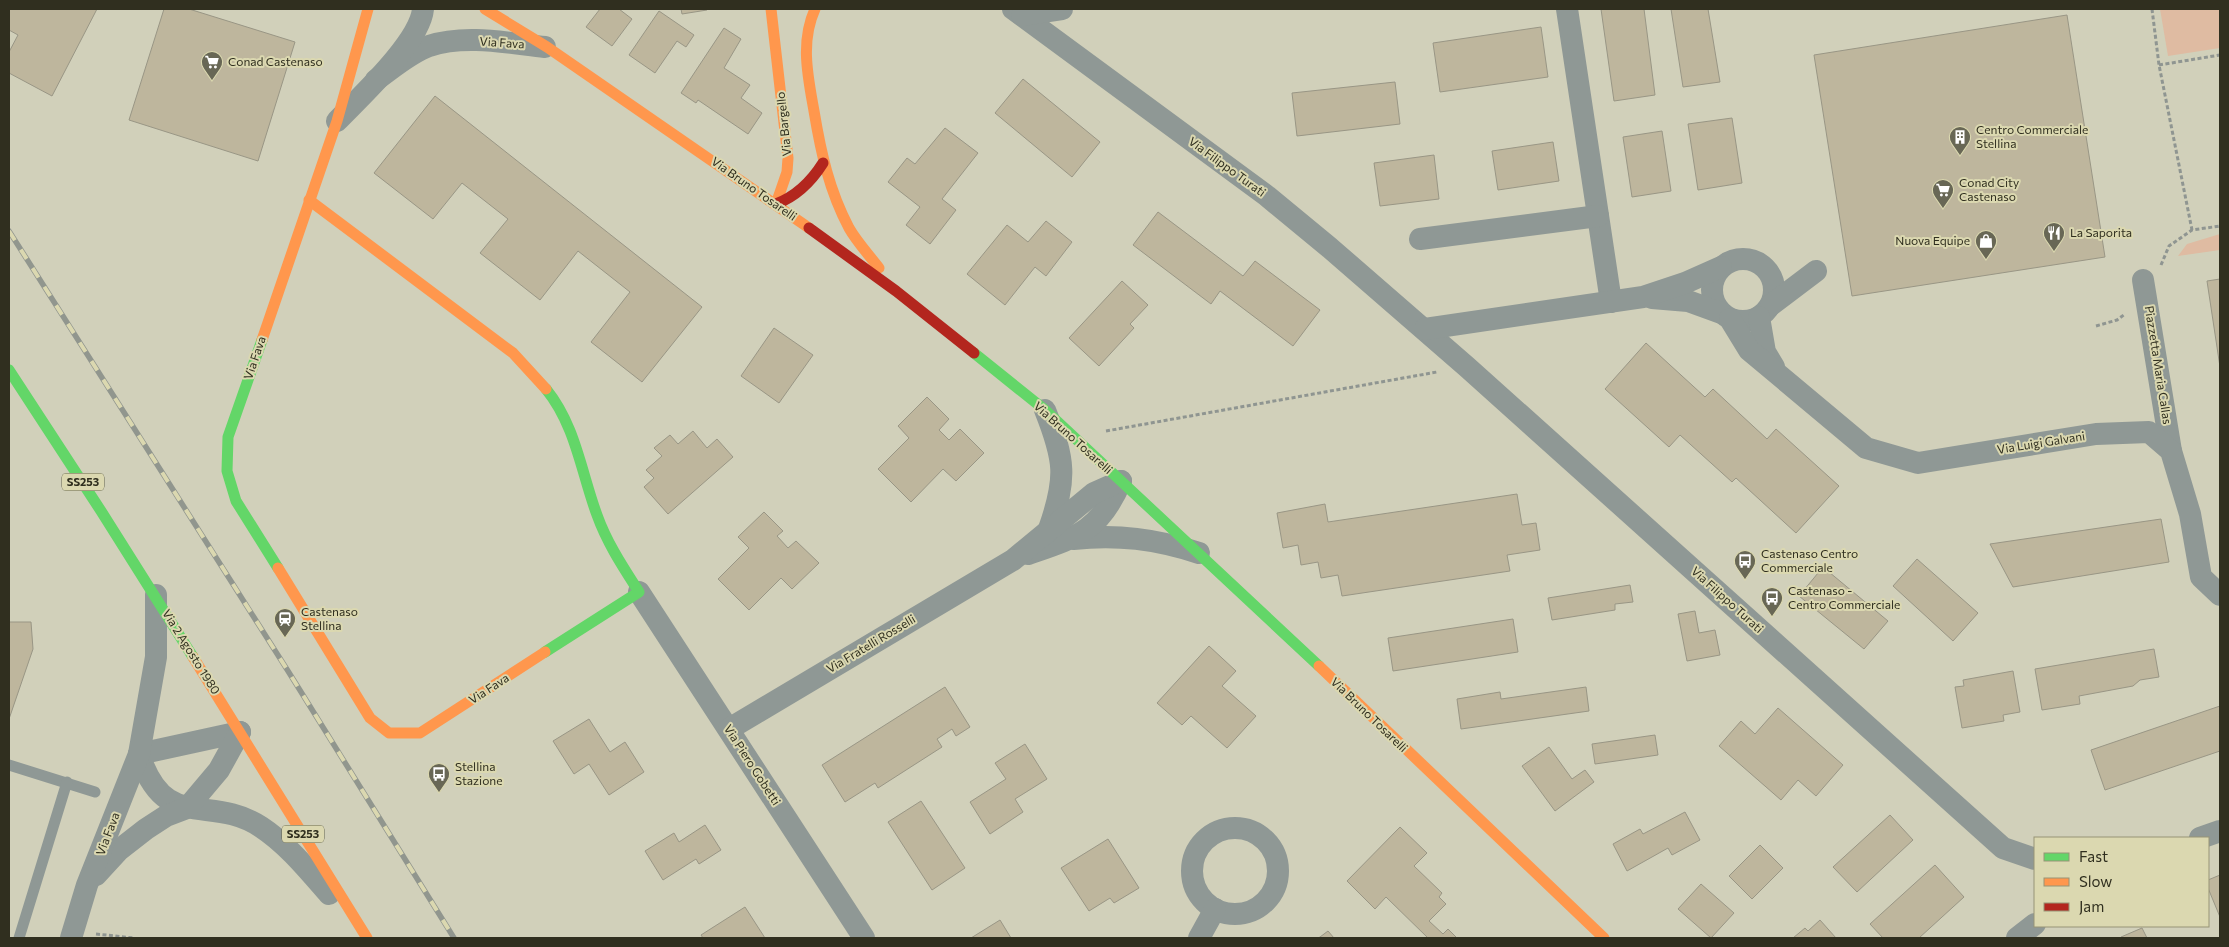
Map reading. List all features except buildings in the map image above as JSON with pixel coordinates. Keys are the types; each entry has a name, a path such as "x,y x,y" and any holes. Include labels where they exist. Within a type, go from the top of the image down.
{"street":[{"name":"Via Fava","path":"368,9 337,121 228,437 227,471 236,500 370,718 389,733 420,733 639,592"},
{"name":"Via Fava","path":"337,121 405,46 416,30 423,9"},
{"name":"Via Bruno Tosarelli","path":"485,9 547,47 776,204 896,291 1044,410 1200,553 1604,938"},
{"name":"Via Bargello","path":"771,9 788,158 787,172 776,204"},
{"path":"815,9 811,18 806,46 807,72 823,163 829,182 850,229 896,291"},
{"name":"Via Filippo Turati","path":"1017,12 1062,9"},
{"path":"1567,9 1611,302"},
{"name":"Via Filippo Turati","path":"1017,12 1267,196 1425,329 2003,848 2034,859"},
{"name":"Via Fava","path":"376,80 421,50 429,46 449,42 486,40 547,47"},
{"path":"776,204 789,200 798,194 813,179 823,163"},
{"path":"309,200 513,353 540,382 563,414 578,450 597,516 609,544 639,592"},
{"path":"1420,240 1598,216"},
{"path":"1425,329 1643,297 1685,283 1721,267 1729,261 1740,258 1751,259 1761,264 1789,270 1816,270 1765,311 1749,321 1739,322 1688,301 1643,297"},
{"path":"1761,264 1772,278 1774,296 1765,311"},
{"path":"1721,267 1712,285 1714,305 1725,316"},
{"name":"Piazzetta Maria Callas","path":"2143,280 2171,451"},
{"name":"Via Luigi Galvani","path":"1765,311 1765,352 1779,374"},
{"name":"Via Luigi Galvani","path":"1725,316 1749,350 1866,448 1918,463 2096,434 2149,432 2171,451"},
{"name":"Via 2 Agosto 1980","path":"9,370 156,595 366,937"},
{"path":"1044,410 1056,438 1062,460 1057,535"},
{"path":"2171,451 2190,514 2201,577 2220,595"},
{"name":"Via Fratelli Rosselli","path":"729,729 1057,535 1094,493 1121,481"},
{"name":"Via Fratelli Rosselli","path":"1057,535 1122,536 1148,539 1200,553"},
{"name":"Via Piero Gobetti","path":"639,592 864,938"},
{"name":"Via Fava","path":"72,933 87,885 139,754 156,657 156,595"},
{"name":"Via Fava","path":"87,885 119,850 166,816 187,808 219,770 240,732"},
{"path":"139,754 240,732"},
{"name":"Via Fava","path":"139,754 144,772 155,789 171,802 187,808 236,816 260,826 300,860 366,937"},
{"path":"2203,837 2220,831"},
{"path":"1200,938 1215,909"},
{"path":"2017,938 2034,925"}],"lane":[{"path":"9,765 95,792"},
{"path":"19,938 67,782"}],"path":[{"path":"2152,9 2158,65 2192,230"},
{"path":"2158,65 2220,55"},
{"path":"1076,440 1097,433 1467,367"},
{"path":"72,933 134,938"}],"shaded area":[{"path":"2160,9 2220,9 2220,48 2168,56"},
{"path":"2220,234 2220,250 2178,256 2187,244"}],"railway":[{"path":"9,231 288,671 454,938"}],"traffic: fast":[{"path":"262,340 228,437 227,471 236,501 278,568"},
{"path":"974,353 1045,410 1319,666"},
{"path":"9,370 193,657"},
{"path":"545,652 639,592 606,535 591,499 571,434 556,403 546,389"}],"traffic: slow":[{"path":"262,340 337,121 368,9"},
{"path":"485,9 547,47 809,228"},
{"path":"771,9 788,158 787,172 776,204"},
{"path":"815,9 810,21 807,60 823,156 842,214 859,243 879,268"},
{"path":"309,200 513,353 546,389"},
{"path":"278,568 370,718 389,733 420,733 545,652"},
{"path":"193,657 367,938"},
{"path":"1319,666 1604,938"}],"traffic: jam":[{"path":"776,204 791,197 803,188 823,163"},
{"path":"809,228 896,291 974,353"}],"place":[{"name":"Conad Castenaso","path":"212,81"},
{"name":"Centro Commerciale Stellina","path":"1960,156"},
{"name":"Conad City Castenaso","path":"1943,209"},
{"name":"La Saporita","path":"2054,252"},
{"name":"Nuova Equipe","path":"1986,260"},
{"name":"Castenaso Centro Commerciale","path":"1745,580"},
{"name":"Castenaso - Centro Commerciale","path":"1772,617"},
{"name":"Castenaso Stellina","path":"285,638"},
{"name":"Stellina Stazione","path":"439,793"}]}
